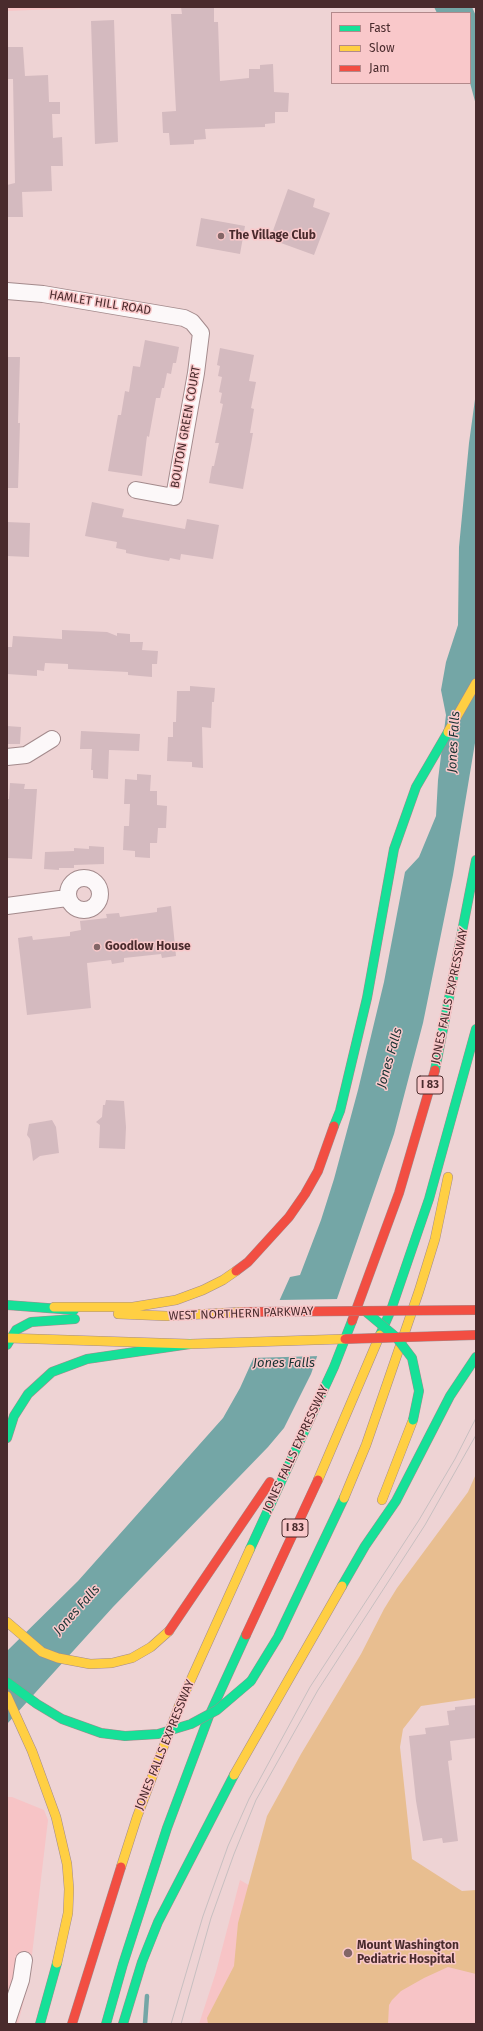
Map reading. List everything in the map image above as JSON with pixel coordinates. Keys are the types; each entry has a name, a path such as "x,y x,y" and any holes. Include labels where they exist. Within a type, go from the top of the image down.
{"main road":[{"path":"54,1307 133,1307 189,1296 223,1280 248,1262 289,1217 318,1171 340,1111 367,998 378,945 388,869 396,842 416,787 476,683"},
{"name":"JONES FALLS EXPRESSWAY","path":"72,2024 137,1817 180,1706 206,1645 305,1431 345,1339 399,1193 436,1062 453,985 476,860"},
{"name":"I 83","path":"106,2024 123,1964 167,1828 209,1716 334,1444 390,1310 429,1199 476,1029"},
{"path":"453,1147 468,1062"},
{"path":"7,1682 37,1704 80,1727 101,1733 125,1736 158,1734 192,1724 217,1710 251,1681 278,1637 348,1489 386,1390 435,1239 449,1170"},
{"name":"WEST NORTHERN PARKWAY","path":"7,1305 54,1307 134,1316 242,1312 476,1310"},
{"path":"365,1311 396,1337 412,1358 419,1390 414,1420 365,1546"},
{"path":"110,1317 134,1316"},
{"path":"8,1341 16,1330 31,1322 87,1318"},
{"path":"8,1341 190,1344 476,1335"},
{"path":"7,1438 14,1416 24,1400 37,1384 52,1372 87,1359 190,1344"},
{"path":"123,2024 142,1962 189,1859 266,1717 365,1546 396,1501 450,1396 476,1357"},
{"path":"7,1622 16,1632 42,1652 58,1658 90,1664 112,1663 132,1658 150,1647 166,1635 183,1612 305,1431"},
{"path":"7,1696 32,1751 62,1840 67,1864 70,1895 63,1942 40,2024"}],"street":[{"name":"HAMLET HILL ROAD","path":"7,291 43,294 169,314 192,322"},
{"name":"BOUTON GREEN COURT","path":"136,490 174,497 201,342 201,333 192,322"},
{"path":"7,757 26,755 52,739"},
{"path":"7,906 68,898"},
{"path":"7,2022 21,1980 24,1960"}],"shaded area":[{"path":"7,7 105,7 7,11"},
{"path":"476,1474 476,1698 421,1706 403,1729 400,1747 412,1859 462,1891 476,1890 476,1974 448,1967 401,1991 389,2005 388,2024 208,2024 207,2018 234,1966 238,1923 267,1816 301,1754 361,1654 384,1609 397,1588 468,1492"},
{"path":"7,1797 12,1797 44,1810 48,1820 29,1980 18,2024 7,2024"},
{"name":"Mount Washington Pediatric Hospital","path":"240,1880 333,1934 476,1922 476,2024 199,2024 216,1972"}],"water":[{"path":"434,7 472,7 476,16 476,105 470,84 471,12 436,12"},
{"name":"Jones Falls","path":"476,392 476,737 453,875 423,1023 394,1134 311,1374 284,1428 268,1447 113,1607 7,1724 7,1651 78,1581 223,1418 240,1388 290,1277 300,1275 321,1220 334,1179 358,1090 384,982 405,872 419,857 436,816 438,780 446,715 441,690 446,662 458,625 459,547 469,443"}],"pier":[{"path":"340,1299 320,1356 251,1358 278,1300"}],"building":[{"path":"181,7 214,7 214,22 218,22 220,81 249,78 249,69 260,69 260,65 273,64 274,92 289,93 288,112 275,112 275,123 265,124 265,127 205,129 206,139 194,140 194,144 170,145 169,133 163,133 162,112 176,111 171,14 182,14"},
{"path":"114,20 118,142 95,144 91,21"},
{"path":"7,47 23,47 25,76 48,75 49,102 60,102 60,114 52,114 53,138 62,137 63,166 51,166 52,191 22,192 23,217 7,217 7,185 15,183 13,79 7,79"},
{"path":"288,189 315,199 313,207 330,213 314,255 270,239"},
{"name":"The Village Club","path":"201,218 245,226 240,254 196,246"},
{"path":"145,340 179,347 176,363 173,363 171,374 167,373 160,398 156,398 149,437 147,436 142,476 108,471 118,415 121,415 125,391 129,392 133,366 140,367"},
{"path":"220,348 254,355 249,381 256,382 251,408 254,409 250,433 253,433 243,489 209,483 212,466 214,466 219,443 215,443 223,404 220,403 222,393 219,392 222,377 218,376 220,366 217,365"},
{"path":"7,357 20,357 18,488 7,488"},
{"path":"92,502 124,509 122,517 185,529 187,519 219,525 213,559 181,554 180,560 170,558 169,561 146,557 126,553 126,550 116,548 117,542 85,536"},
{"path":"7,522 30,523 29,557 7,556"},
{"path":"62,630 107,632 117,636 117,633 130,634 130,642 143,642 142,650 158,651 157,664 152,664 152,677 128,675 128,672 68,669 68,664 45,663 44,671 37,670 37,676 7,674 7,647 12,647 13,636 62,639"},
{"path":"190,686 215,688 214,702 212,702 211,728 202,727 203,768 192,767 192,762 167,761 168,737 173,737 173,722 176,722 177,691 190,691"},
{"path":"7,726 21,727 20,744 7,744"},
{"path":"81,731 140,734 139,751 109,750 108,779 93,778 93,770 91,770 92,749 80,749"},
{"path":"137,774 151,775 150,791 157,791 157,805 167,806 166,828 158,828 157,843 150,843 150,858 135,857 135,851 123,850 124,826 129,826 130,804 124,804 125,779 137,780"},
{"path":"10,783 25,784 24,789 37,789 32,859 7,858 7,799 9,799"},
{"path":"89,846 104,847 104,864 74,865 74,868 59,868 59,870 44,869 45,852 74,851 74,848 89,849"},
{"name":"Goodlow House","path":"171,906 176,956 162,958 161,954 124,958 124,962 112,964 111,960 87,963 91,1008 27,1015 18,938 32,936 33,940 70,936 70,932 81,930 80,921 107,918 106,914 119,913 120,917 157,912 157,908"},
{"path":"106,1100 124,1101 126,1127 125,1149 99,1148 100,1125 96,1122 102,1117 103,1105 105,1105"},
{"path":"52,1120 56,1127 59,1153 40,1156 33,1161 30,1139 27,1135 29,1124"},
{"path":"476,1705 476,1738 450,1741 452,1760 448,1761 458,1841 443,1843 442,1838 423,1841 416,1801 409,1736 426,1734 425,1728 449,1725 447,1711 455,1710 455,1707"}],"waterway":[{"path":"145,2024 147,1996"}],"tram line":[{"path":"171,2024 203,1916 228,1846 249,1799 310,1687 419,1520 455,1459 476,1418"},
{"path":"181,2024 211,1918 234,1854 256,1800 318,1690 425,1525 476,1435"}],"traffic: fast":[{"path":"334,1126 340,1111 367,998 394,849 416,787 448,732"},
{"path":"435,1070 476,860"},
{"path":"380,1335 391,1310 429,1199 476,1029"},
{"path":"7,1305 74,1310"},
{"path":"365,1311 396,1337 412,1358 419,1391 413,1420"},
{"path":"7,1345 16,1330 31,1322 75,1319"},
{"path":"250,1549 334,1367 352,1321"},
{"path":"7,1438 14,1416 28,1394 52,1372 87,1359 190,1344"},
{"path":"342,1586 365,1546 396,1501 450,1396 476,1357"},
{"path":"251,1681 278,1637 344,1498"},
{"path":"106,2024 123,1964 167,1828 209,1716 246,1635"},
{"path":"125,1736 158,1734 191,1724 217,1710 251,1681"},
{"path":"7,1682 37,1704 62,1719 101,1733 125,1736"},
{"path":"123,2024 142,1962 158,1922 234,1775"},
{"path":"40,2024 57,1963"}],"traffic: slow":[{"path":"448,732 476,683"},
{"path":"344,1498 366,1445 419,1291 435,1239 448,1177"},
{"path":"54,1307 133,1307 176,1300 203,1290 223,1280 236,1271"},
{"path":"118,1314 167,1316 242,1312"},
{"path":"318,1480 380,1335"},
{"path":"7,1338 190,1344 345,1339"},
{"path":"382,1500 413,1420"},
{"path":"121,1867 137,1817 179,1706 250,1549"},
{"path":"234,1775 342,1586"},
{"path":"7,1622 42,1652 58,1658 90,1664 112,1663 132,1658 151,1647 169,1631"},
{"path":"7,1696 32,1751 56,1817 67,1864 69,1889 68,1913 57,1963"}],"traffic: jam":[{"path":"352,1321 399,1193 435,1070"},
{"path":"236,1271 248,1262 289,1217 305,1194 318,1171 334,1126"},
{"path":"242,1312 476,1310"},
{"path":"345,1339 476,1335"},
{"path":"246,1635 318,1480"},
{"path":"169,1631 270,1482"},
{"path":"72,2024 121,1867"}],"place":[{"name":"The Village Club","path":"221,236"},
{"name":"Goodlow House","path":"97,947"},
{"name":"Mount Washington Pediatric Hospital","path":"348,1953"}]}
